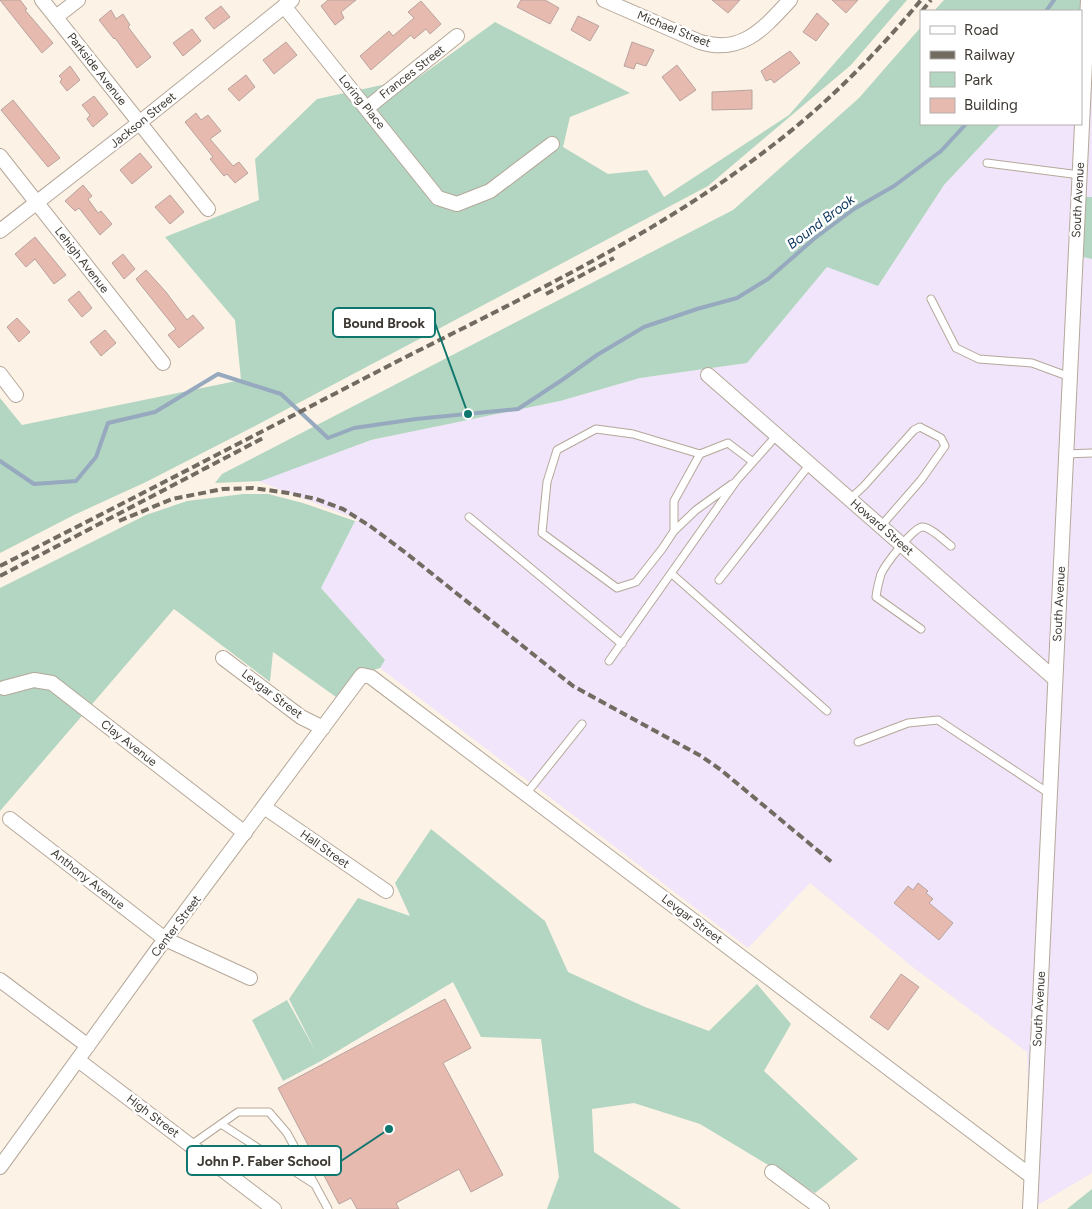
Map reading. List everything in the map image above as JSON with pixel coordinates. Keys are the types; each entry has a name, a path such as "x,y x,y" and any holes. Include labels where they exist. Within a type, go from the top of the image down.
{"street":[{"name":"Parkside Avenue","path":"42,0 208,209"},
{"path":"56,17 78,0"},
{"name":"Michael Street","path":"604,0 700,42 714,46 747,40 766,26 790,0"},
{"name":"South Avenue","path":"1030,1209 1080,175 1088,80 1088,0"},
{"name":"Loring Place","path":"288,3 366,108 438,198 457,204 490,191 552,144"},
{"name":"Jackson Street","path":"0,231 139,124 288,3"},
{"name":"Frances Street","path":"366,108 457,36"},
{"name":"Lehigh Avenue","path":"0,156 163,363"},
{"path":"0,374 16,395"},
{"name":"Howard Street","path":"708,375 1055,679"},
{"name":"Levgar Street","path":"223,658 301,717 322,728"},
{"name":"Levgar Street","path":"353,686 362,675 371,676 1031,1176"},
{"name":"Clay Avenue","path":"4,688 34,680 52,683 245,833"},
{"name":"Center Street","path":"2,1158 78,1060 353,686"},
{"name":"Hall Street","path":"264,807 386,891"},
{"name":"Anthony Avenue","path":"10,819 166,938 250,978"},
{"path":"0,980 88,1046"},
{"name":"High Street","path":"78,1060 274,1209"},
{"path":"772,1172 822,1209"}],"lane":[{"path":"987,163 1080,175"},
{"path":"931,299 956,348 979,359 1032,363 1070,377"},
{"path":"850,499 914,430 920,426 941,438 945,446 921,480 881,526"},
{"path":"737,480 696,510 674,531 636,582 617,588 542,533 547,482 557,450 596,429 633,434 700,454 728,443 753,462"},
{"path":"609,661 737,480 777,435"},
{"path":"1066,454 1092,453"},
{"path":"674,531 674,501 700,454"},
{"path":"719,580 810,464"},
{"path":"469,517 622,644"},
{"path":"921,629 876,597 882,572 902,545 914,532 922,527 928,528 951,546"},
{"path":"672,574 827,711"},
{"path":"858,742 908,723 938,720 1050,794"},
{"path":"526,794 582,724"},
{"path":"190,1145 238,1112 269,1112 287,1132 328,1209"},
{"path":"221,1124 314,1184"}],"shaded area":[{"path":"1092,40 1092,197 1082,197 1080,256 1092,259 1092,1173 1031,1209 1027,1052 914,968 810,883 748,948 380,668 385,660 321,588 355,521 361,521 258,481 371,440 560,401 640,378 747,363 828,266 878,286 944,185 1000,125 1082,125"}],"green space":[{"path":"890,0 907,0 851,65 708,186 255,426 146,482 74,515 0,553 0,398 22,425 241,380 235,320 165,237 259,200 255,159 317,99 419,77 495,22 630,93 570,117 563,147 608,174 647,170 664,197 789,115"},
{"path":"944,0 1092,0 1082,10 935,10"},
{"path":"920,28 920,125 1000,125 944,185 878,286 827,267 747,363 640,378 560,401 371,440 261,481 215,483 222,474 733,210 859,98"},
{"path":"1082,197 1092,197 1092,259 1079,256"},
{"path":"243,494 268,494 303,503 355,521 321,588 385,660 380,668 357,675 336,697 273,652 270,682 174,609 0,811 0,588 146,515 187,501"},
{"path":"431,829 545,921 568,972 645,1007 709,1031 757,984 791,1024 764,1071 858,1159 815,1193 700,1124 634,1103 592,1109 594,1152 681,1209 547,1209 559,1177 541,1039 481,1037 453,982 321,1061 283,1081 252,1020 287,1000 316,1052 289,999 358,898 410,916 395,883"},
{"path":"1092,1189 1092,1209 1067,1209"}],"building":[{"path":"0,0 20,0 27,9 25,10 53,43 42,53"},
{"path":"328,0 356,0 341,12 344,18 335,25 321,6"},
{"path":"521,0 545,0 559,8 550,24 517,7"},
{"path":"712,0 740,0 728,13"},
{"path":"832,0 858,0 846,13"},
{"path":"421,1 441,24 430,34 426,29 414,39 411,35 371,70 360,56 389,31 393,36 414,18 408,12"},
{"path":"221,6 230,17 214,29 205,18"},
{"path":"111,10 116,19 123,14 130,25 128,27 151,57 137,68 99,20"},
{"path":"817,13 829,24 816,41 803,32"},
{"path":"578,16 599,26 590,41 571,30"},
{"path":"192,29 201,41 183,56 173,43"},
{"path":"286,42 297,55 274,74 263,60"},
{"path":"632,42 654,50 646,66 636,63 634,69 624,66"},
{"path":"790,51 800,63 774,83 771,79 766,81 761,71"},
{"path":"677,65 696,90 680,101 662,77"},
{"path":"70,66 80,80 67,91 60,82 62,79 59,76"},
{"path":"246,75 255,87 239,101 228,89"},
{"path":"752,90 752,109 712,110 712,92"},
{"path":"94,96 108,114 93,127 87,119 90,115 82,105"},
{"path":"13,100 60,158 48,167 1,110"},
{"path":"196,113 201,120 208,115 221,131 210,139 233,166 239,162 248,173 235,183 227,174 224,176 210,159 213,157 185,122"},
{"path":"140,153 152,167 132,184 120,170"},
{"path":"83,185 92,196 88,199 98,213 101,211 112,224 100,235 79,208 75,211 65,201"},
{"path":"170,195 184,212 170,224 155,207"},
{"path":"35,237 66,275 54,284 35,259 26,267 15,254"},
{"path":"123,254 135,269 124,279 112,263"},
{"path":"146,270 166,292 187,320 193,315 204,328 179,348 168,335 176,329 136,279"},
{"path":"79,291 92,308 82,317 68,300"},
{"path":"17,318 30,332 19,342 7,327"},
{"path":"105,330 116,343 101,356 90,342"},
{"path":"918,883 928,891 926,893 933,899 929,903 953,923 939,940 894,903 908,886 913,890"},
{"path":"901,974 919,987 888,1030 870,1017"},
{"path":"445,999 471,1048 443,1063 503,1175 471,1192 459,1169 396,1203 399,1209 357,1209 351,1198 339,1204 278,1088"}],"waterway":[{"name":"Bound Brook","path":"1047,10 1054,0"},
{"name":"Bound Brook","path":"0,461 34,484 76,481 96,457 108,423 155,412 218,374 281,394 328,438 354,428 416,419 518,409 597,355 644,327 737,298 768,279 815,238 854,209 894,186 941,151 965,125"}],"railway":[{"path":"0,566 540,289 589,263 683,208 729,178 813,112 869,58 921,0"},
{"path":"923,10 931,0"},
{"path":"546,294 614,258"},
{"path":"0,576 265,437"},
{"path":"119,521 172,499 223,489 253,488 288,493 316,499 343,509 370,526 406,553 573,686 701,756 721,770 834,864"}],"place":[{"name":"Bound Brook","path":"468,414"},
{"name":"John P. Faber School","path":"389,1129"}]}
